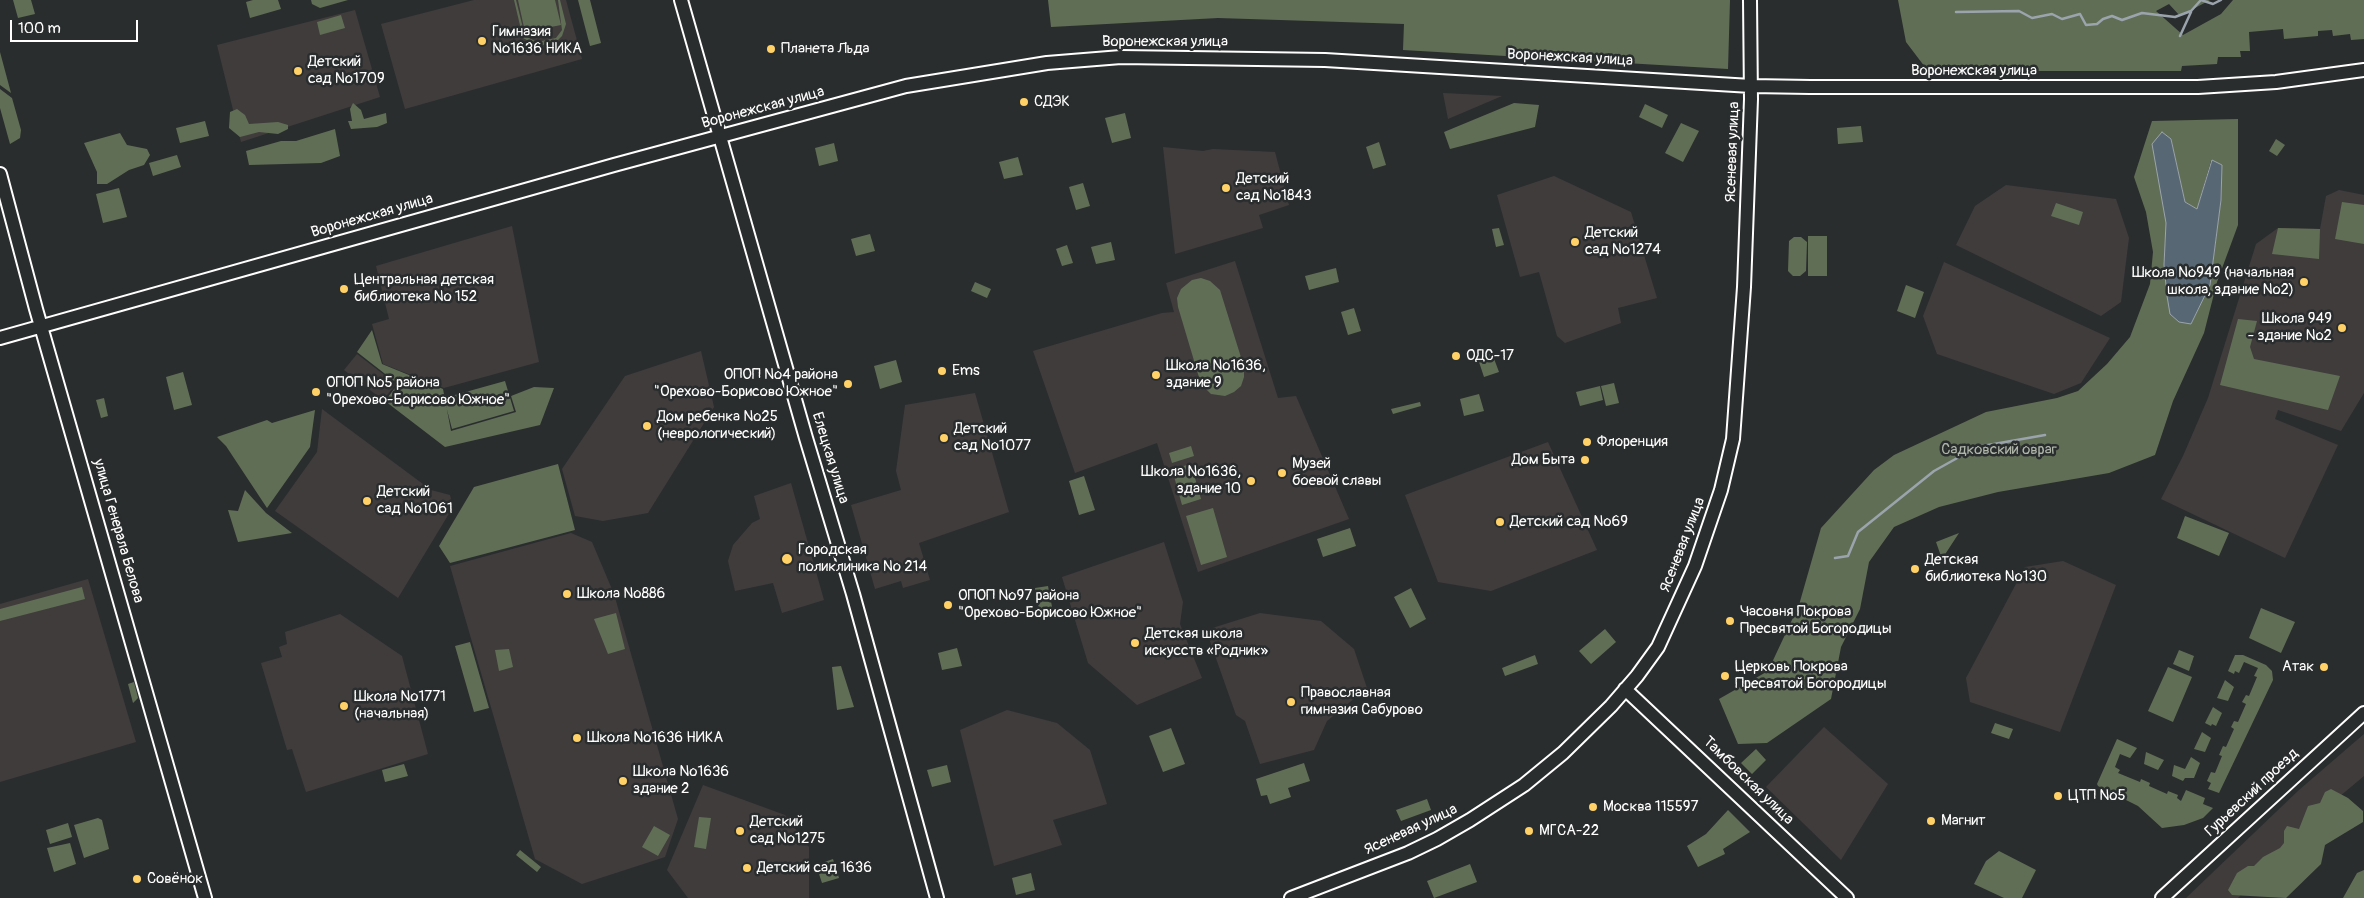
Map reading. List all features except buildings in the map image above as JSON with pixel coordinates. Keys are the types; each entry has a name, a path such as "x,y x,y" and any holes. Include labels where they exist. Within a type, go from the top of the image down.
{"street":[{"name":"Елецкая улица","path":"681,0 806,438 862,624 937,898"},
{"name":"Ясеневая улица","path":"1291,898 1408,853 1470,820 1524,784 1563,753 1625,689 1658,647 1695,566 1721,490 1733,439 1744,287 1751,86 1750,0"},
{"name":"Воронежская улица","path":"0,338 720,136 906,86 1047,63 1095,58 1325,60 1751,86 2198,87 2276,82 2364,70"},
{"name":"улица Генерала Белова","path":"0,174 41,326 205,898"},
{"name":"Тамбовская улица","path":"1625,689 1847,898"},
{"name":"Гурьевский проезд","path":"2162,898 2364,713"}],"shaded area":[{"name":"Гимназия №1636 НИКА","path":"474,0 566,0 582,59 405,109 381,24"},
{"name":"Детский сад №1709","path":"355,10 380,97 241,142 217,45"},
{"path":"1443,93 1502,96 1448,119"},
{"name":"Детский сад №1843","path":"1163,147 1203,151 1213,149 1275,152 1289,205 1259,215 1263,228 1175,254"},
{"name":"Детский сад №1274","path":"1554,176 1631,212 1657,298 1618,308 1621,323 1565,343 1557,336 1539,272 1520,277 1497,195"},
{"path":"2006,185 2116,199 2129,238 2121,302 2101,316 1956,245 1975,206"},
{"name":"Школа №949 (начальная школа, здание №2)","path":"2339,190 2364,195 2364,393 2341,431 2278,410 2275,419 2338,445 2285,558 2161,499 2183,456 2208,398 2256,244 2278,228 2320,229 2326,196"},
{"path":"512,226 539,362 444,388 383,364 372,324 389,319 376,266"},
{"path":"1235,261 1278,398 1296,396 1349,519 1198,572 1157,443 1075,473 1033,351 1162,313 1174,312 1166,283"},
{"path":"1944,262 2110,338 2081,383 2054,394 1937,354 1923,316"},
{"name":"Дом ребенка №25 (неврологический)","path":"701,351 714,407 648,513 603,521 575,516 562,469 625,376"},
{"path":"357,354 396,384 383,400 344,370"},
{"name":"Детский сад №1077","path":"975,393 1009,512 919,543 930,580 903,588 901,581 875,589 851,505 901,490 896,471 905,405"},
{"name":"Детский сад №1061","path":"322,409 431,490 450,495 453,507 398,598 275,511 317,452"},
{"name":"Детский сад №69","path":"1548,442 1597,550 1491,591 1438,582 1405,495"},
{"path":"791,483 824,600 782,613 773,583 735,591 728,561 733,545 752,523 760,519 754,496"},
{"name":"Школа №1636 НИКА","path":"571,533 592,542 614,594 678,819 665,857 582,884 535,859 450,566"},
{"name":"Детская школа искусств «Родник»","path":"1164,542 1183,602 1180,624 1202,678 1137,705 1088,663 1062,577"},
{"path":"2063,561 2116,585 2060,732 1970,702 1966,678 2025,567"},
{"path":"88,579 136,742 0,782 0,604"},
{"name":"Православная гимназия Сабурово","path":"1260,613 1321,621 1354,649 1367,688 1327,721 1314,750 1260,764 1245,721 1236,715 1206,630"},
{"name":"Школа №1771 (начальная)","path":"340,614 402,656 428,754 306,792 292,749 287,750 261,663 282,657 279,647 287,644 285,632"},
{"path":"1007,710 1057,723 1090,750 1107,804 1053,820 1062,845 994,866 960,730"},
{"path":"1824,727 1888,784 1841,860 1766,787"},
{"path":"2364,734 2364,776 2333,802 2238,898 2186,898 2299,790"},
{"name":"Детский сад №1275","path":"703,785 785,815 809,847 809,898 688,898 667,870"}],"green space":[{"path":"13,0 31,0 35,14 18,18"},
{"path":"253,0 278,0 281,9 250,18 246,2"},
{"path":"311,0 348,0 320,8 312,4"},
{"path":"514,0 516,0 525,36 537,42 556,38 562,30 558,0 560,0 566,24 562,36 558,40 543,45 536,45 523,38"},
{"path":"518,0 555,0 561,25 525,32"},
{"path":"578,0 590,0 601,43 590,46"},
{"path":"1048,0 1730,0 1728,69 1403,50 1404,24 1218,18 1051,27"},
{"path":"1898,0 2210,0 2180,16 2169,4 2156,11 2183,35 2221,14 2233,0 2364,0 2364,39 2351,40 2350,34 2333,36 2332,30 2318,31 2318,36 2284,39 2283,29 2249,32 2250,51 2240,51 2241,57 2218,57 2217,64 2182,66 2181,71 1928,71 1906,42"},
{"path":"341,15 345,28 320,35 317,22"},
{"path":"0,52 11,93 0,85"},
{"path":"0,89 12,98 21,130 20,138 10,144 0,108"},
{"path":"353,103 361,110 364,119 386,113 387,123 377,127 351,129 348,121 352,121 350,109"},
{"path":"1514,103 1539,105 1535,127 1450,149 1444,132"},
{"path":"1645,104 1668,115 1662,128 1639,117"},
{"path":"237,109 245,115 249,124 278,122 288,125 288,129 278,134 259,132 240,137 229,128 230,112"},
{"path":"1125,113 1131,138 1112,143 1105,118"},
{"name":"Садковский овраг","path":"2238,119 2238,225 2217,282 2204,333 2173,401 2155,455 2109,473 1998,492 1939,507 1894,527 1869,562 1860,609 1841,647 1831,699 1767,743 1738,744 1719,699 1768,671 1799,605 1821,528 1874,470 1894,455 1986,412 2057,398 2078,391 2107,364 2130,337 2150,284 2153,252 2146,212 2134,177 2152,121","holes":["2171,139 2185,202 2197,209 2211,161 2222,165 2221,200 2210,285 2191,324 2167,296 2164,265"]},
{"path":"205,121 209,136 180,143 176,128"},
{"path":"1681,123 1699,131 1683,162 1665,153"},
{"path":"1861,126 1863,142 1838,144 1837,128"},
{"path":"335,129 340,156 321,163 249,165 246,151 281,141 296,141"},
{"path":"120,133 127,145 147,149 150,155 144,165 129,170 107,184 97,184 97,172 84,143"},
{"path":"2276,139 2285,145 2277,156 2269,151"},
{"path":"1379,142 1386,165 1373,169 1366,147"},
{"path":"834,143 838,161 819,166 815,148"},
{"path":"177,155 181,167 153,176 149,163"},
{"path":"1018,157 1023,175 1004,179 999,162"},
{"path":"1083,183 1090,206 1076,210 1069,187"},
{"path":"119,188 127,217 103,223 96,194"},
{"path":"2342,202 2364,205 2364,244 2335,239"},
{"path":"2056,203 2083,212 2079,225 2051,216"},
{"path":"1499,228 1504,245 1496,247 1492,229"},
{"path":"2278,228 2320,229 2319,259 2272,254"},
{"path":"870,234 875,251 856,256 851,239"},
{"path":"1808,236 1827,236 1827,276 1808,276"},
{"path":"1794,237 1801,237 1807,242 1806,271 1800,276 1793,276 1788,271 1789,241"},
{"path":"1111,242 1115,260 1096,264 1091,247"},
{"path":"1067,245 1073,263 1062,266 1056,249"},
{"path":"1336,268 1339,282 1309,290 1305,276"},
{"path":"1201,278 1210,281 1220,290 1244,367 1244,377 1241,386 1225,396 1211,394 1201,384 1178,307 1177,298 1181,289 1192,280"},
{"path":"975,282 991,289 987,298 971,291"},
{"path":"1906,285 1924,292 1915,318 1897,311"},
{"path":"1354,308 1361,331 1348,335 1341,312"},
{"path":"2238,319 2257,321 2250,347 2254,359 2340,376 2328,410 2220,385"},
{"path":"372,330 382,364 443,389 451,431 516,412 511,396 534,387 554,388 540,425 445,447 385,401 398,384 357,352"},
{"path":"1490,348 1499,372 1484,377 1476,353"},
{"path":"896,360 902,382 880,389 874,366"},
{"path":"183,372 192,405 174,410 166,377"},
{"path":"505,381 514,411 452,429 444,398"},
{"path":"1614,383 1619,403 1606,406 1601,386"},
{"path":"1600,386 1603,400 1580,406 1576,392"},
{"path":"1479,394 1484,411 1464,416 1460,399"},
{"path":"104,398 108,416 101,418 96,400"},
{"path":"1420,402 1421,406 1393,414 1391,409"},
{"path":"315,410 310,447 267,508 226,446 217,437 267,420 272,423"},
{"path":"1191,446 1194,456 1172,463 1169,453"},
{"path":"558,464 575,530 450,563 439,546 474,487"},
{"path":"1191,464 1201,499 1182,505 1172,469"},
{"path":"1084,476 1095,510 1079,515 1069,481"},
{"path":"245,490 266,513 292,533 238,542 228,510 238,511"},
{"path":"1213,508 1227,557 1201,565 1186,516"},
{"path":"2185,516 2229,533 2219,556 2177,538"},
{"path":"1350,528 1356,546 1323,557 1317,539"},
{"path":"1959,533 1942,559 1936,542"},
{"path":"1048,586 1054,617 1041,620 1035,588"},
{"path":"82,587 85,599 0,621 0,609"},
{"path":"1411,588 1426,619 1410,628 1394,597"},
{"path":"2261,608 2295,622 2281,653 2249,638"},
{"path":"616,613 625,649 608,654 594,619"},
{"path":"1605,629 1616,642 1591,664 1579,651"},
{"path":"470,642 489,708 474,712 455,646"},
{"path":"957,648 962,666 942,670 938,653"},
{"path":"509,649 513,667 499,671 495,650"},
{"path":"2179,650 2194,656 2189,671 2173,664"},
{"path":"1535,655 1538,664 1505,676 1502,668"},
{"path":"2235,655 2243,655 2266,665 2272,671 2273,680 2219,793 2208,789 2211,783 2207,781 2211,772 2215,773 2222,756 2219,755 2223,746 2226,747 2234,729 2231,727 2234,721 2238,722 2246,704 2242,702 2246,695 2249,696 2257,677 2254,676 2258,668 2244,662 2239,673 2235,671 2234,674 2228,671"},
{"path":"841,666 854,707 837,710 832,667"},
{"path":"2168,667 2192,677 2173,722 2148,711"},
{"path":"2225,680 2234,687 2228,701 2217,698"},
{"path":"134,682 138,698 133,703 128,684"},
{"path":"2213,707 2222,713 2216,726 2205,723"},
{"path":"1995,723 2013,729 2009,739 1991,733"},
{"path":"1171,728 1185,764 1163,772 1149,736"},
{"path":"2202,732 2211,738 2205,752 2194,749"},
{"path":"2117,739 2137,748 2130,758 2120,754 2115,767 2120,770 2118,773 2140,782 2141,779 2150,783 2149,786 2167,794 2168,791 2178,795 2177,798 2181,801 2186,790 2205,798 2203,804 2213,808 2203,818 2184,825 2162,828 2138,806 2098,786 2097,784"},
{"path":"1756,749 1766,760 1752,774 1741,763"},
{"path":"2146,752 2164,760 2158,770 2144,764"},
{"path":"2191,757 2200,763 2194,778 2185,778 2183,781 2172,776 2174,765 2185,769"},
{"path":"1304,763 1310,781 1288,788 1291,797 1270,804 1267,795 1261,796 1256,779"},
{"path":"404,764 408,776 385,782 382,770"},
{"path":"947,765 951,782 932,787 927,770"},
{"path":"2331,789 2348,798 2363,811 2363,822 2325,845 2321,864 2286,898 2232,895 2228,890 2237,873 2248,866 2254,866 2263,857 2280,848 2284,843 2284,831 2287,826 2299,829 2308,806 2320,803 2325,792"},
{"path":"1427,799 1431,810 1401,821 1396,810"},
{"path":"1728,810 1750,832 1723,849 1725,854 1698,867 1687,846 1706,834"},
{"path":"699,817 711,818 706,849 694,847"},
{"path":"98,818 102,820 109,849 84,858 74,825"},
{"path":"68,823 72,837 50,844 46,830"},
{"path":"654,826 670,835 658,856 642,847"},
{"path":"70,843 76,864 54,872 47,848"},
{"path":"520,850 541,867 537,872 516,855"},
{"path":"1999,851 2036,870 2022,898 2004,898 1974,884 1986,861"},
{"path":"833,859 839,878 822,883 816,865"},
{"path":"1470,864 1477,882 1434,898 1427,881"},
{"path":"2364,870 2364,898 2343,898 2357,873"},
{"path":"1031,873 1035,890 1016,895 1012,878"}],"water":[{"path":"2162,132 2171,139 2185,202 2197,209 2212,160 2222,165 2221,200 2210,285 2191,324 2179,322 2170,314 2167,296 2164,265 2166,223 2152,144"}],"waterway":[{"path":"1956,12 2019,11 2032,18 2052,14 2062,19 2080,14 2086,25 2097,24 2103,19 2112,16 2122,20 2142,13 2175,17 2191,11 2201,0 2213,4 2221,0"},
{"name":"Садковский овраг","path":"2180,36 2191,12"},
{"path":"1835,558 1848,556 1858,532 1934,471 1977,447 2045,435"}],"place":[{"name":"Гимназия №1636 НИКА","path":"482,41"},
{"name":"Планета Льда","path":"771,49"},
{"name":"Детский сад №1709","path":"298,71"},
{"name":"СДЭК","path":"1024,102"},
{"name":"Детский сад №1843","path":"1226,188"},
{"name":"Детский сад №1274","path":"1575,242"},
{"name":"Школа №949 (начальная школа, здание №2)","path":"2304,282"},
{"name":"Центральная детская библиотека № 152","path":"344,289"},
{"name":"Школа 949 - здание №2","path":"2342,328"},
{"name":"ОДС-17","path":"1456,356"},
{"name":"Ems","path":"942,371"},
{"name":"Школа №1636, здание 9","path":"1156,375"},
{"name":"ОПОП №4 района \"Орехово-Борисово Южное\"","path":"848,384"},
{"name":"ОПОП №5 района \"Орехово-Борисово Южное\"","path":"316,392"},
{"name":"Дом ребенка №25 (неврологический)","path":"647,426"},
{"name":"Детский сад №1077","path":"944,438"},
{"name":"Флоренция","path":"1587,442"},
{"name":"Дом Быта","path":"1585,460"},
{"name":"Музей боевой славы","path":"1282,473"},
{"name":"Школа №1636, здание 10","path":"1251,481"},
{"name":"Детский сад №1061","path":"367,501"},
{"name":"Детский сад №69","path":"1500,522"},
{"name":"Городская поликлиника № 214","path":"787,559"},
{"name":"Детская библиотека №130","path":"1915,569"},
{"name":"Школа №886","path":"567,594"},
{"name":"ОПОП №97 района \"Орехово-Борисово Южное\"","path":"948,605"},
{"name":"Часовня Покрова Пресвятой Богородицы","path":"1730,621"},
{"name":"Детская школа искусств «Родник»","path":"1135,643"},
{"name":"Атак","path":"2324,667"},
{"name":"Церковь Покрова Пресвятой Богородицы","path":"1725,676"},
{"name":"Православная гимназия Сабурово","path":"1291,702"},
{"name":"Школа №1771 (начальная)","path":"344,706"},
{"name":"Школа №1636 НИКА","path":"577,738"},
{"name":"Школа №1636 здание 2","path":"623,781"},
{"name":"ЦТП №5","path":"2058,796"},
{"name":"Москва 115597","path":"1593,807"},
{"name":"Магнит","path":"1931,821"},
{"name":"Детский сад №1275","path":"740,831"},
{"name":"МГСА-22","path":"1529,831"},
{"name":"Детский сад 1636","path":"747,868"},
{"name":"Совёнок","path":"137,879"}]}
